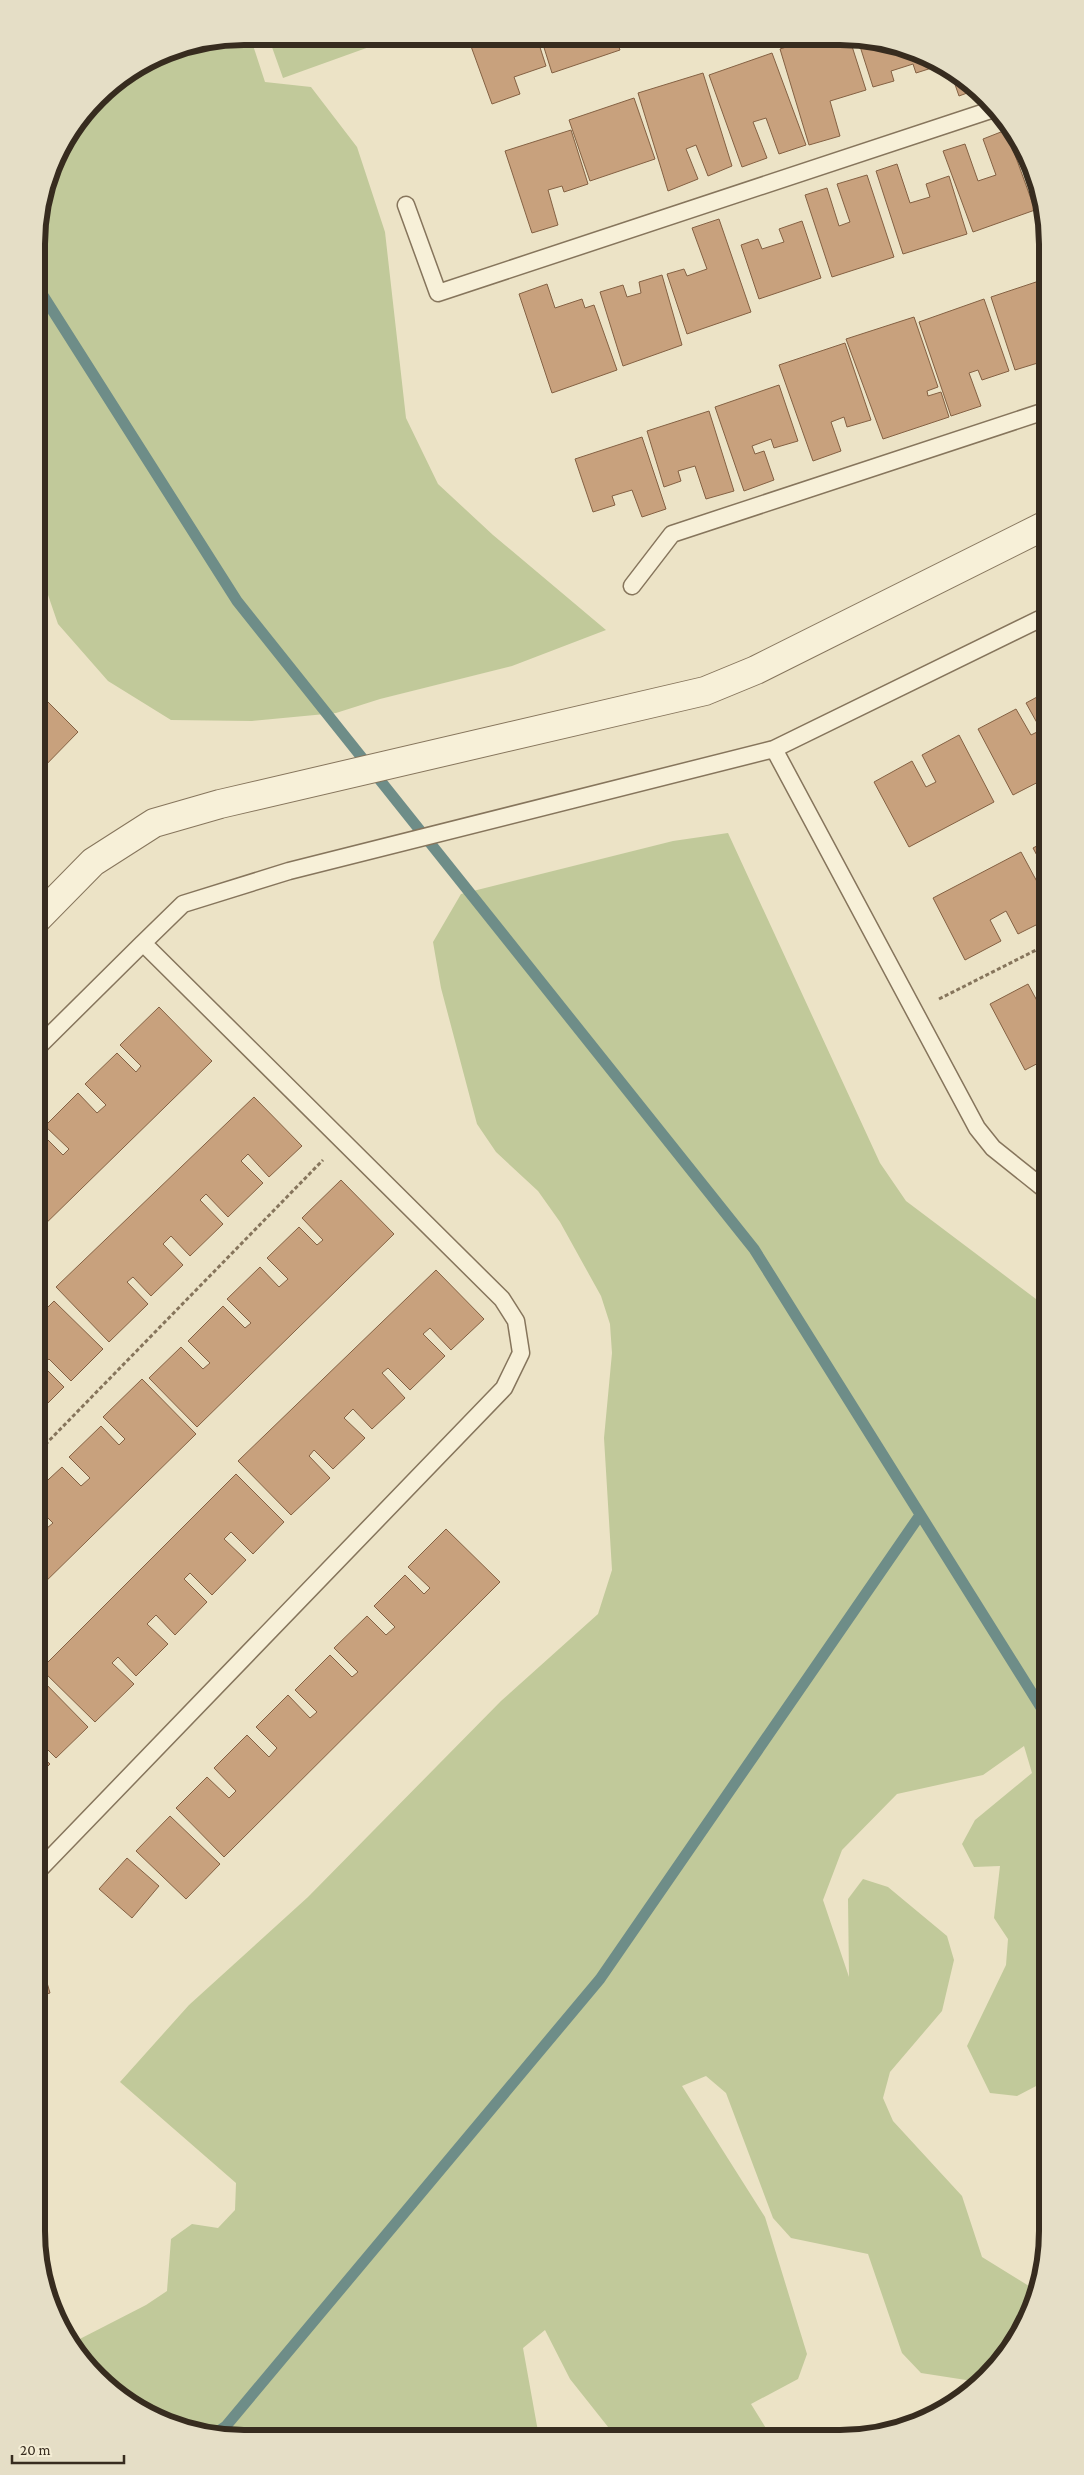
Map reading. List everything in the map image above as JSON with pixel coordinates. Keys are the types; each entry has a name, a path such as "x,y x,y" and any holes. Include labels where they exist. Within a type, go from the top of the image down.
{"street":[{"path":"45,910 93,862 154,823 220,804 705,691 756,670 1039,528"}],"lane":[{"path":"406,205 438,292 988,111"},
{"path":"632,586 672,534 1039,413"},
{"path":"45,1039 183,904 289,871 774,749 1039,618"},
{"path":"774,749 976,1128 993,1148 1039,1185"},
{"path":"45,1864 504,1388 522,1353 516,1321 502,1298 341,1141 143,943"}],"path":[{"path":"914,1011 1039,948"},
{"path":"45,1445 341,1141"}],"green space":[{"path":"231,45 253,45 265,82 311,87 357,147 385,232 406,418 438,484 493,535 606,630 512,666 380,699 336,713 252,721 171,720 108,681 58,624 45,586 45,231 52,192 60,168 72,144 94,113 113,94 133,79 168,60 192,52"},
{"path":"271,45 375,45 283,78"},
{"path":"728,833 880,1163 906,1201 1039,1301 1039,2085 1017,2096 990,2093 967,2046 1006,1965 1008,1939 994,1918 1000,1866 974,1867 962,1844 975,1820 1032,1773 1024,1746 983,1775 897,1794 842,1850 823,1900 849,1977 848,1899 863,1879 888,1887 947,1936 954,1960 942,2011 890,2072 883,2098 893,2121 962,2196 982,2257 1031,2287 1024,2307 1012,2331 990,2362 971,2381 921,2373 902,2353 868,2254 791,2238 773,2218 726,2093 706,2076 682,2086 765,2217 807,2354 798,2379 751,2404 767,2430 610,2430 570,2379 545,2330 523,2348 538,2430 231,2430 192,2423 168,2415 144,2403 123,2389 103,2372 78,2340 146,2305 167,2291 171,2239 192,2224 218,2228 235,2210 236,2183 120,2082 189,2005 308,1897 501,1701 598,1614 612,1570 604,1438 612,1353 610,1324 601,1296 560,1222 538,1191 496,1152 477,1124 441,988 433,942 461,894 673,841"}],"building":[{"path":"471,45 539,45 546,66 514,77 520,94 492,104"},
{"path":"543,45 618,45 620,50 552,73"},
{"path":"792,45 852,45 866,90 830,101 840,136 809,145 780,49"},
{"path":"860,46 892,52 932,68 916,73 913,64 891,71 894,81 873,87"},
{"path":"772,53 806,145 779,154 766,118 753,122 767,158 742,167 709,75"},
{"path":"703,73 732,166 708,176 696,145 686,149 698,179 668,191 638,93"},
{"path":"954,81 969,92 959,96"},
{"path":"634,98 655,159 590,181 569,120"},
{"path":"571,130 588,184 564,192 562,186 548,190 558,225 532,233 505,151"},
{"path":"1004,131 1010,141 1035,210 973,232 943,151 965,144 978,181 996,175 983,139"},
{"path":"897,164 910,203 930,197 926,184 949,176 967,234 903,254 876,171"},
{"path":"867,175 894,257 832,277 805,195 827,188 839,226 850,222 837,184"},
{"path":"719,219 751,312 687,334 667,274 684,269 687,276 707,269 692,228"},
{"path":"802,221 821,278 759,299 741,245 758,239 762,249 784,242 779,229"},
{"path":"662,275 682,345 623,366 600,292 623,285 627,297 641,293 639,282"},
{"path":"1039,281 1039,363 1015,370 991,297"},
{"path":"547,284 555,308 582,299 585,308 594,305 617,370 552,393 519,294"},
{"path":"984,299 1009,371 982,380 978,370 969,373 981,406 951,416 919,322"},
{"path":"914,317 938,387 927,391 928,396 941,392 949,417 883,439 846,339"},
{"path":"845,343 871,420 847,427 844,417 831,422 841,451 813,461 779,365"},
{"path":"779,385 798,441 774,448 771,439 752,446 755,454 764,451 774,480 744,491 715,407"},
{"path":"709,411 734,491 706,499 695,466 678,471 681,481 664,487 647,431"},
{"path":"642,437 666,509 642,517 632,490 612,496 615,505 593,512 575,459"},
{"path":"1039,696 1039,726 1026,703"},
{"path":"45,699 78,732 45,766"},
{"path":"1016,709 1031,735 1039,731 1039,782 1013,795 978,729"},
{"path":"959,735 994,802 909,847 874,782 912,761 926,787 936,782 922,755"},
{"path":"1039,845 1039,859 1033,848"},
{"path":"1021,852 1039,885 1039,924 1018,934 1006,911 990,920 1001,941 965,960 933,898"},
{"path":"1028,984 1039,1004 1039,1063 1025,1070 990,1004"},
{"path":"159,1007 212,1061 45,1224 45,1137 63,1155 69,1149 45,1126 78,1093 97,1113 106,1105 85,1084 117,1053 136,1072 141,1066 120,1045"},
{"path":"254,1097 302,1146 269,1177 248,1154 241,1161 263,1183 228,1217 206,1194 200,1200 223,1224 190,1256 171,1236 163,1244 183,1265 151,1296 133,1277 127,1282 148,1304 109,1342 56,1287"},
{"path":"341,1180 394,1234 197,1427 149,1378 181,1347 203,1369 210,1363 188,1341 223,1306 245,1328 251,1323 227,1299 260,1267 279,1287 288,1279 267,1258 299,1227 317,1245 323,1240 302,1218"},
{"path":"436,1270 484,1319 451,1350 430,1328 423,1334 445,1356 410,1390 388,1368 382,1373 405,1398 372,1429 353,1409 344,1418 365,1438 333,1469 314,1450 309,1456 330,1478 291,1515 238,1461"},
{"path":"54,1301 103,1349 71,1381 49,1359 45,1362 45,1310"},
{"path":"45,1368 64,1387 45,1406"},
{"path":"142,1379 196,1434 45,1582 45,1526 47,1528 53,1523 45,1515 45,1483 62,1467 81,1486 90,1478 69,1457 101,1426 119,1445 125,1439 103,1417"},
{"path":"236,1474 284,1522 253,1554 231,1532 224,1539 246,1560 212,1595 190,1573 184,1579 207,1602 175,1635 156,1615 147,1624 168,1644 136,1676 118,1657 112,1663 134,1684 95,1722 45,1673 45,1665"},
{"path":"446,1529 500,1582 224,1857 176,1808 207,1777 229,1798 236,1791 214,1768 247,1735 269,1757 277,1748 256,1727 288,1695 310,1718 317,1712 295,1690 330,1655 352,1677 358,1672 334,1648 367,1616 386,1635 395,1627 374,1606 405,1575 424,1594 430,1588 408,1567"},
{"path":"45,1683 88,1727 56,1758 45,1747"},
{"path":"45,1759 50,1764 45,1769"},
{"path":"170,1816 220,1864 186,1899 136,1851"},
{"path":"127,1858 159,1886 132,1918 99,1889"},
{"path":"45,1976 50,1993 45,1994"}],"waterway":[{"path":"45,299 237,601 754,1249 1039,1704"},
{"path":"222,2429 600,1979 920,1515"}]}
